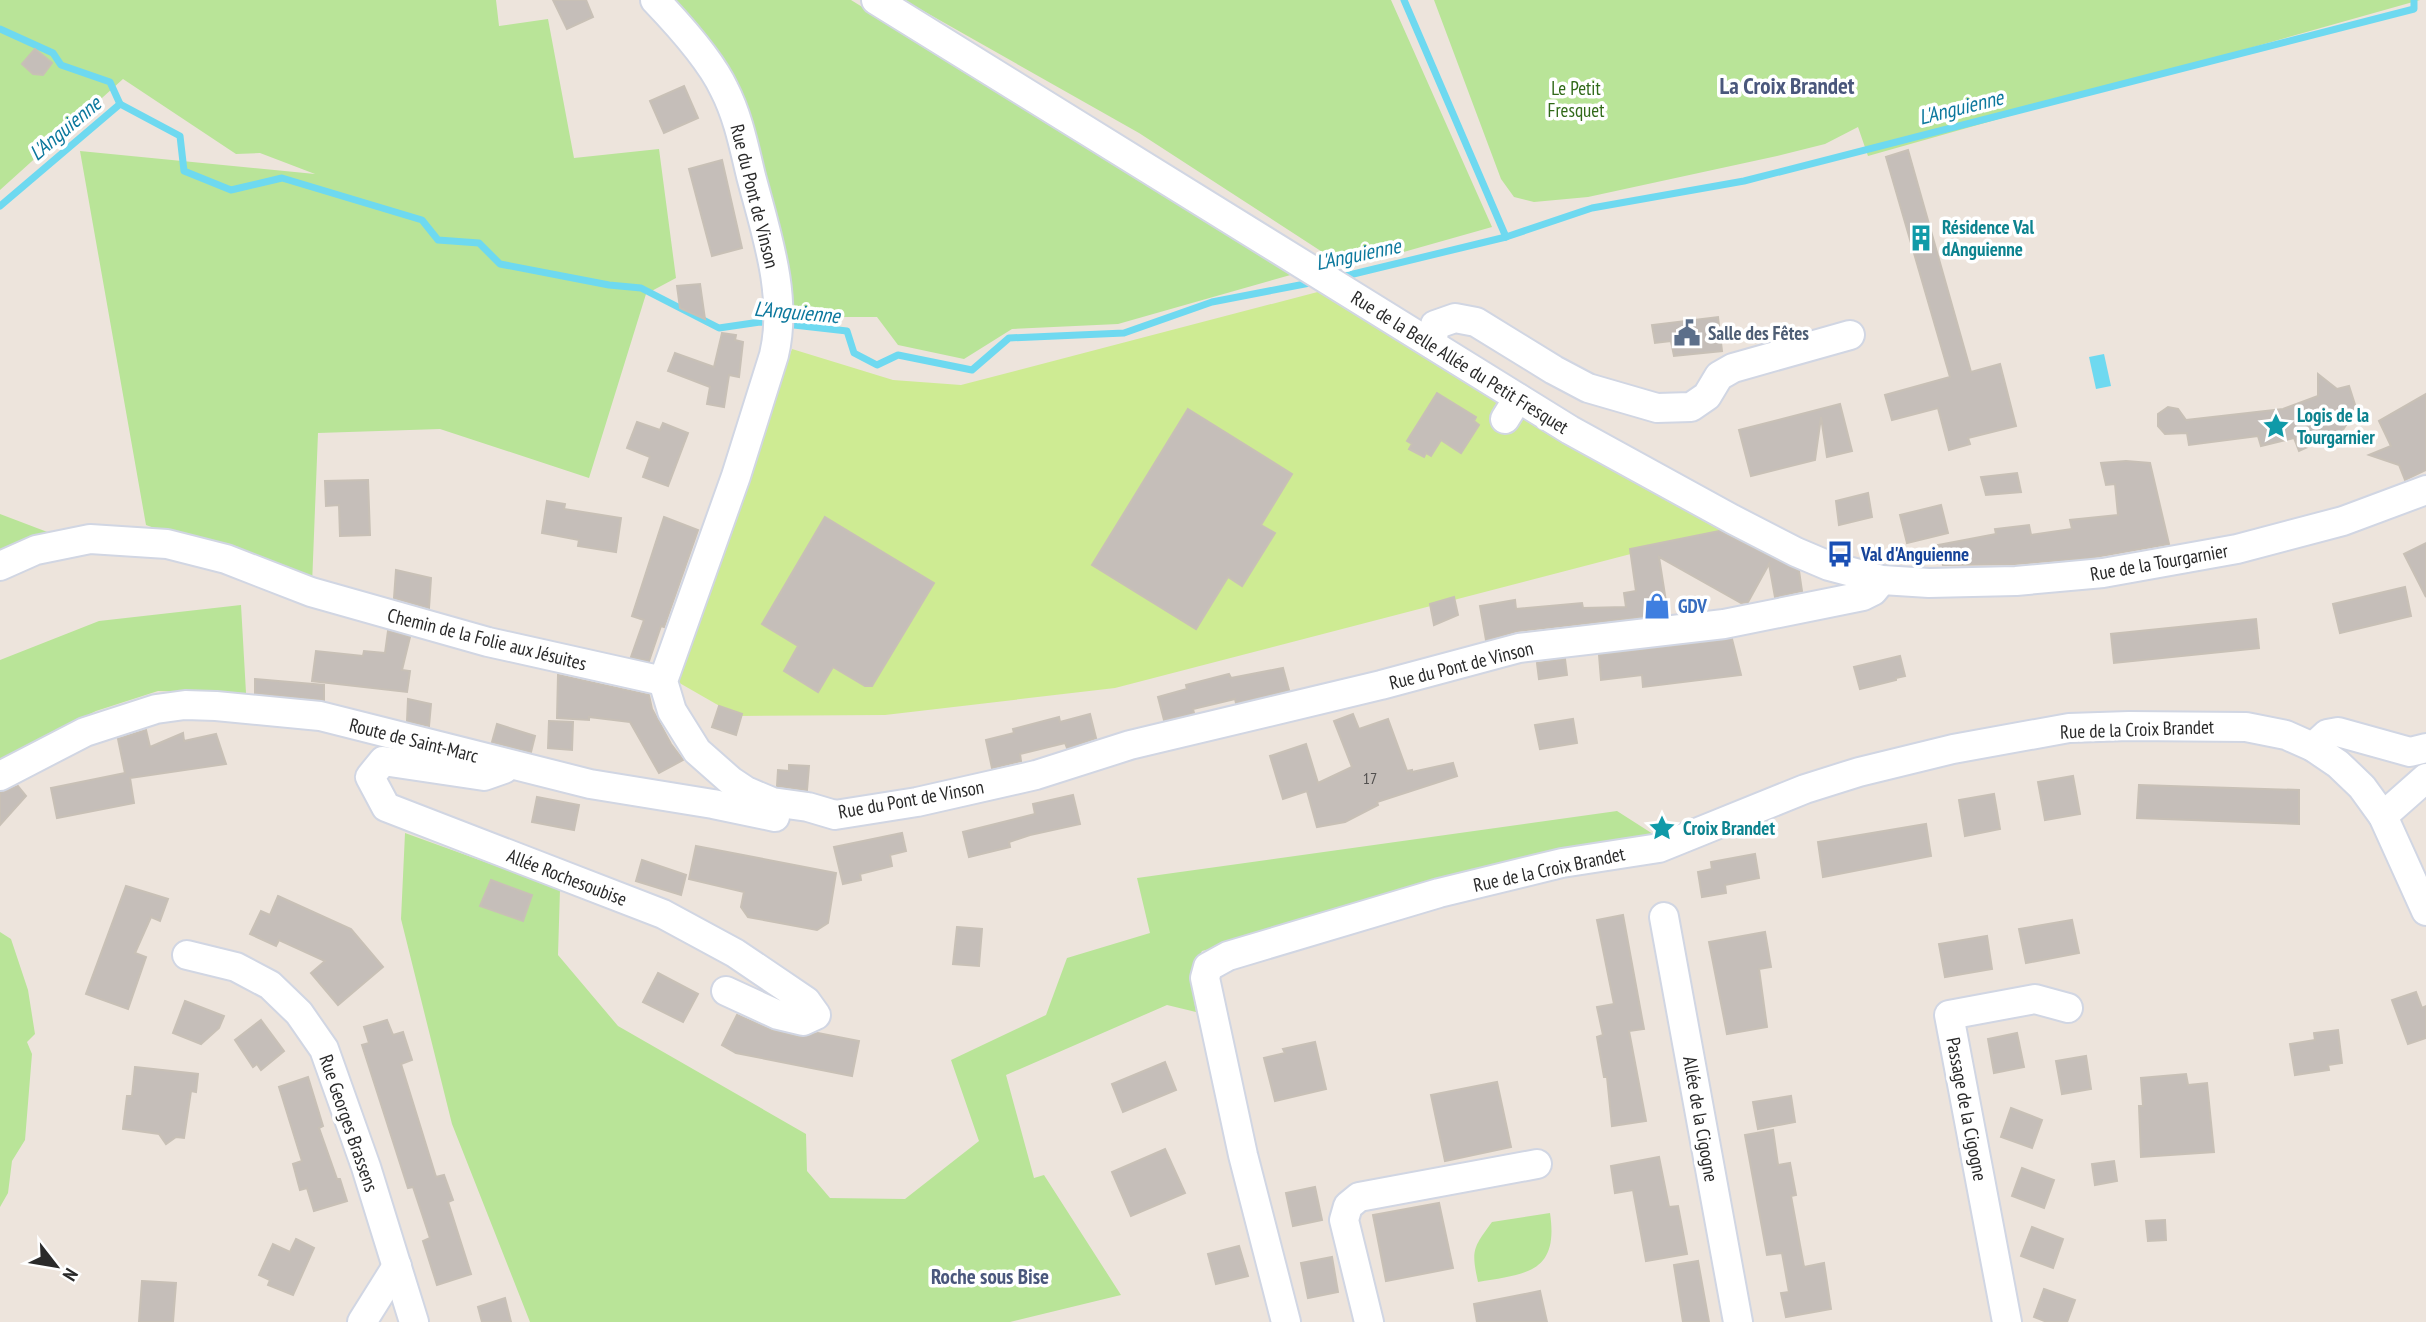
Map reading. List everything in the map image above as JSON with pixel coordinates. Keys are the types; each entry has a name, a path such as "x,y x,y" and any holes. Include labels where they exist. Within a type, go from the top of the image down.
{"street":[{"name":"Rue du Pont de Vinson","path":"655,0 683,30 724,88 735,114 771,250 779,324 736,476 663,681 672,711 697,751 746,791 772,802 808,807 835,815 917,802 1036,775 1130,746 1381,685 1519,648 1724,624 1863,596 1873,591 1882,580"},
{"name":"Rue de la Belle Allée du Petit Fresquet","path":"876,0 1432,344 1512,409 1570,430 1796,552 1829,566 1882,580"},
{"path":"1432,344 1435,325 1455,318 1476,322 1588,388 1643,405 1678,409 1691,407 1707,396 1720,376 1732,368 1850,335"},
{"path":"1578,462 1582,456 1626,481 1635,465"},
{"name":"Rue de la Tourgarnier","path":"1882,580 1929,583 2015,581 2103,573 2237,549 2343,521 2426,490"},
{"name":"Chemin de la Folie aux Jésuites","path":"0,566 36,550 90,538 167,544 226,559 311,592 488,642 663,681"},
{"name":"Route de Saint-Marc","path":"0,776 85,732 156,709 185,705 216,706 320,716 590,784 713,804 807,825 835,815"},
{"name":"Rue de la Croix Brandet","path":"1286,1322 1243,1154 1205,978 1208,967 1228,956 1439,893 1562,863 1659,848 1805,789 1859,772 1953,749 2069,729 2129,726 2246,727 2286,735 2312,747 2362,786 2383,816 2426,911"},
{"path":"2312,747 2327,734 2338,732 2410,752 2426,748"},
{"name":"Allée Rochesoubise","path":"516,765 484,776 383,761 370,777 386,807 663,914 735,953 806,1001 816,1015 803,1021 778,1015 726,991"},
{"path":"2383,816 2426,778"},
{"name":"Allée de la Cigogne","path":"1664,917 1738,1322"},
{"name":"Rue Georges Brassens","path":"187,955 236,967 270,985 299,1013 324,1049 366,1167 414,1322"},
{"name":"Passage de la Cigogne","path":"2007,1322 1949,1015 2035,999 2068,1008"},
{"path":"1368,1322 1344,1220 1348,1206 1359,1197 1537,1164"},
{"path":"362,1322 397,1266"}],"green space":[{"path":"0,0 496,0 499,26 548,19 574,158 659,149 676,278 646,294 589,478 440,429 318,433 312,585 146,525 80,151 315,174 260,153 236,154 123,79 0,190"},
{"path":"671,0 851,0 1294,274 1118,324 1012,329 964,359 898,345 877,317 794,317 788,260 740,90"},
{"path":"904,0 1391,0 1492,227 1347,268 1139,133"},
{"name":"Le Petit Fresquet","path":"1434,0 2420,0 1868,156 1858,127 1825,144 1777,156 1588,197 1534,202 1514,197 1501,179"},
{"path":"1329,289 1462,381 1723,530 1115,688 885,715 737,716 676,681 792,349 893,380 961,385"},
{"path":"0,514 50,533 0,555"},
{"path":"241,605 246,693 158,691 96,711 0,759 0,660 99,621"},
{"path":"1617,811 1653,834 1520,863 1202,951 1193,974 1196,1012 1167,1005 1006,1075 1034,1178 1044,1175 1121,1295 1010,1322 530,1322 452,1124 401,919 405,833 560,889 558,955 618,1026 806,1134 807,1171 830,1198 905,1199 979,1141 951,1060 1046,1015 1067,958 1150,933 1137,878"},
{"path":"0,932 11,939 28,990 35,1034 27,1042 32,1054 25,1140 12,1161 8,1193 0,1207"},
{"path":"1550,1213 1551,1233 1544,1259 1524,1272 1478,1282 1475,1250 1492,1222"}],"water":[{"path":"2104,354 2111,386 2096,389 2089,357"}],"building":[{"path":"553,0 586,0 593,17 567,29"},
{"path":"35,49 52,63 43,75 33,74 22,64"},
{"path":"684,86 698,118 664,133 650,101"},
{"path":"1908,150 1971,372 2000,364 2016,426 1968,438 1970,444 1949,450 1938,408 1892,420 1885,395 1950,377 1886,157"},
{"path":"722,160 742,248 712,256 689,169"},
{"path":"700,284 705,319 680,308 677,286"},
{"name":"Salle des Fêtes","path":"1718,317 1722,351 1674,356 1671,341 1655,343 1652,325"},
{"path":"722,333 736,335 735,340 743,342 739,377 729,375 724,407 707,404 710,387 668,371 675,353 714,367"},
{"path":"2318,374 2337,389 2349,386 2358,414 2351,417 2334,444 2323,440 2299,451 2294,438 2261,446 2258,436 2189,445 2187,433 2165,434 2158,426 2158,414 2168,407 2178,409 2186,420 2283,409 2318,396"},
{"path":"1437,393 1476,417 1474,421 1479,425 1461,453 1441,440 1431,456 1426,453 1424,457 1409,449 1412,444 1407,441"},
{"path":"2426,394 2426,470 2405,480 2399,465 2369,455 2391,446 2379,421"},
{"path":"1840,404 1852,451 1827,457 1821,417 1815,460 1751,476 1739,430"},
{"path":"1188,409 1292,474 1261,525 1275,533 1242,586 1228,577 1196,629 1092,565"},
{"path":"637,422 660,430 663,423 688,433 668,486 643,477 650,457 627,448"},
{"path":"2101,463 2150,463 2169,544 2089,558 2015,564 1943,565 1938,545 1996,534 1995,529 2029,525 2031,535 2072,529 2070,520 2118,515 2115,484 2106,485"},
{"path":"2017,473 2021,492 1986,495 1981,477"},
{"path":"368,480 370,535 340,536 339,505 326,506 325,481"},
{"path":"1868,493 1872,517 1839,525 1836,501"},
{"path":"547,501 565,504 564,509 621,518 616,552 578,546 579,540 542,533"},
{"path":"1941,505 1948,533 1907,543 1900,515"},
{"path":"664,517 698,530 664,627 661,626 649,661 631,657 644,620 632,616"},
{"path":"825,517 934,583 872,686 865,686 833,667 818,692 784,671 798,646 762,624"},
{"path":"1719,531 1799,571 1802,591 1775,597 1769,564 1748,602 1741,603 1659,557 1668,614 1517,631 1486,640 1480,606 1515,600 1516,609 1582,603 1583,608 1626,607 1624,593 1636,591 1630,549"},
{"path":"2426,543 2426,597 2404,554"},
{"path":"396,570 431,578 429,608 394,598"},
{"path":"2405,587 2411,616 2340,633 2333,604"},
{"path":"1454,597 1458,615 1434,625 1430,604"},
{"path":"2256,619 2259,648 2114,663 2111,634"},
{"path":"388,631 410,637 402,670 410,671 407,692 312,681 316,651 363,656 364,651 385,653"},
{"path":"1732,639 1741,675 1643,687 1642,675 1601,680 1599,655"},
{"path":"1900,656 1905,676 1860,689 1854,667"},
{"path":"1565,659 1567,675 1539,679 1537,663"},
{"path":"1283,668 1289,690 1236,703 1235,699 1193,709 1194,713 1164,720 1158,697 1187,689 1186,685 1229,674 1231,678"},
{"path":"558,675 649,695 652,709 683,760 659,773 630,722 589,717 589,720 557,718"},
{"path":"255,679 324,685 324,700 255,693"},
{"path":"408,699 431,704 429,726 407,721"},
{"path":"719,706 742,714 736,735 712,727"},
{"path":"1090,714 1096,738 1067,748 1065,743 1020,754 1021,761 992,768 986,740 1014,733 1013,729 1059,717 1060,722"},
{"path":"1353,714 1359,729 1388,719 1407,771 1453,763 1457,776 1377,802 1378,805 1345,822 1317,827 1307,791 1283,799 1270,756 1306,744 1318,783 1352,767 1334,721"},
{"path":"1573,719 1577,743 1540,749 1535,725"},
{"path":"549,721 573,722 572,750 548,748"},
{"path":"497,724 535,736 531,752 492,742"},
{"path":"146,730 150,747 183,733 184,741 216,734 226,764 130,778 134,803 57,818 51,788 125,773 118,739"},
{"path":"789,765 809,766 807,790 777,786 778,770 789,771"},
{"path":"2073,776 2080,814 2045,820 2038,782"},
{"path":"2139,785 2299,790 2299,824 2137,818"},
{"path":"18,786 26,796 0,825 0,793"},
{"path":"1994,794 2000,829 1965,836 1959,800"},
{"path":"1073,795 1080,824 1030,835 1009,842 1010,847 969,857 963,832 1035,814 1033,804"},
{"path":"537,797 579,805 574,830 532,822"},
{"path":"1926,824 1931,856 1823,877 1818,842"},
{"path":"902,833 906,851 890,855 892,866 860,874 861,880 843,884 834,847"},
{"path":"696,846 836,873 828,923 817,930 748,917 741,907 744,892 689,879"},
{"path":"1755,854 1759,878 1725,885 1726,893 1702,897 1698,872 1712,869 1711,862"},
{"path":"642,860 686,875 681,895 636,881"},
{"path":"491,880 532,895 523,921 480,906"},
{"path":"126,886 168,899 160,921 151,917 135,953 146,957 128,1009 86,994"},
{"path":"278,896 351,929 383,967 338,1005 311,973 325,961 279,940 276,946 250,934 261,911 270,915"},
{"path":"1623,915 1644,1029 1629,1031 1646,1121 1612,1126 1607,1077 1604,1077 1597,1037 1603,1035 1597,1007 1614,1004 1597,920"},
{"path":"2072,920 2079,953 2026,963 2019,929"},
{"path":"957,927 982,929 979,966 953,964"},
{"path":"1765,932 1771,967 1759,969 1767,1027 1727,1034 1709,942"},
{"path":"1987,936 1992,969 1945,977 1939,944"},
{"path":"658,973 698,994 683,1022 643,1002"},
{"path":"2416,992 2422,1008 2426,1006 2426,1038 2408,1044 2392,1000"},
{"path":"185,1001 224,1016 219,1028 201,1044 173,1033"},
{"path":"737,1015 771,1030 799,1037 818,1033 859,1041 852,1076 736,1053 722,1045"},
{"path":"261,1020 284,1051 261,1070 257,1064 253,1067 235,1040"},
{"path":"387,1020 393,1035 403,1032 412,1060 401,1064 436,1177 444,1175 453,1200 448,1202 471,1274 437,1285 423,1241 430,1238 413,1187 408,1188 362,1045 369,1043 364,1027"},
{"path":"2338,1030 2342,1063 2328,1065 2329,1070 2295,1075 2290,1044 2315,1040 2314,1033"},
{"path":"2017,1033 2024,1067 1994,1073 1988,1039"},
{"path":"1315,1042 1326,1089 1275,1101 1264,1058 1285,1053 1283,1049"},
{"path":"2086,1056 2091,1089 2062,1094 2056,1061"},
{"path":"1165,1062 1176,1090 1123,1112 1112,1084"},
{"path":"135,1067 198,1074 196,1092 191,1091 184,1138 176,1137 166,1144 159,1134 123,1129 127,1096 132,1096"},
{"path":"2186,1074 2188,1085 2207,1083 2214,1152 2141,1157 2141,1078"},
{"path":"308,1077 323,1126 319,1128 347,1201 314,1211 307,1188 300,1190 293,1164 302,1161 279,1087"},
{"path":"1497,1082 1511,1147 1445,1161 1431,1095"},
{"path":"1791,1096 1795,1122 1758,1129 1753,1102"},
{"path":"2011,1108 2042,1120 2032,1148 2001,1137"},
{"path":"1773,1130 1778,1165 1790,1163 1796,1195 1791,1196 1804,1267 1824,1263 1831,1309 1786,1317 1781,1293 1789,1292 1782,1253 1767,1255 1745,1135"},
{"path":"1165,1149 1185,1193 1131,1216 1112,1172"},
{"path":"1659,1157 1669,1207 1678,1206 1687,1254 1646,1261 1633,1190 1615,1193 1611,1166"},
{"path":"2114,1161 2117,1181 2095,1185 2092,1164"},
{"path":"2022,1168 2054,1180 2044,1208 2012,1196"},
{"path":"1315,1187 1322,1220 1293,1226 1286,1193"},
{"path":"1439,1203 1453,1268 1386,1281 1373,1215"},
{"path":"2165,1220 2166,1240 2148,1241 2146,1221"},
{"path":"2032,1227 2063,1239 2053,1268 2021,1256"},
{"path":"296,1239 314,1248 293,1295 268,1285 270,1280 259,1275 273,1244 290,1252"},
{"path":"1239,1246 1248,1276 1216,1284 1208,1254"},
{"path":"1332,1257 1338,1292 1308,1298 1301,1263"},
{"path":"1698,1261 1709,1322 1683,1322 1674,1265"},
{"path":"142,1281 176,1283 173,1322 139,1322"},
{"path":"2044,1289 2075,1300 2067,1322 2047,1322 2034,1317"},
{"path":"1540,1291 1547,1322 1477,1322 1474,1304"},
{"path":"505,1298 511,1322 482,1322 478,1307"}],"waterway":[{"name":"L'Anguienne","path":"1404,0 1506,237"},
{"name":"L'Anguienne","path":"1341,277 1506,237 1592,208 1744,181 2414,9 2414,0"},
{"name":"L'Anguienne","path":"0,29 53,53 61,65 110,82 120,104"},
{"name":"L'Anguienne","path":"0,206 120,104 180,136 184,171 231,190 282,178 422,220 438,240 479,243 500,264 609,285 641,288 719,328 760,322 774,323"},
{"name":"L'Anguienne","path":"785,324 847,331 854,353 877,365 898,355 972,370 1009,338 1124,333 1212,302 1315,282"}],"place":[{"name":"Résidence Val dAnguienne","path":"1921,238"},
{"name":"Salle des Fêtes","path":"1687,333"},
{"name":"Logis de la Tourgarnier","path":"2276,426"},
{"name":"Val d'Anguienne","path":"1840,554"},
{"name":"GDV","path":"1657,606"},
{"name":"Croix Brandet","path":"1662,828"}],"district":[{"name":"La Croix Brandet","path":"1787,85"},
{"name":"Roche sous Bise","path":"990,1276"}]}
